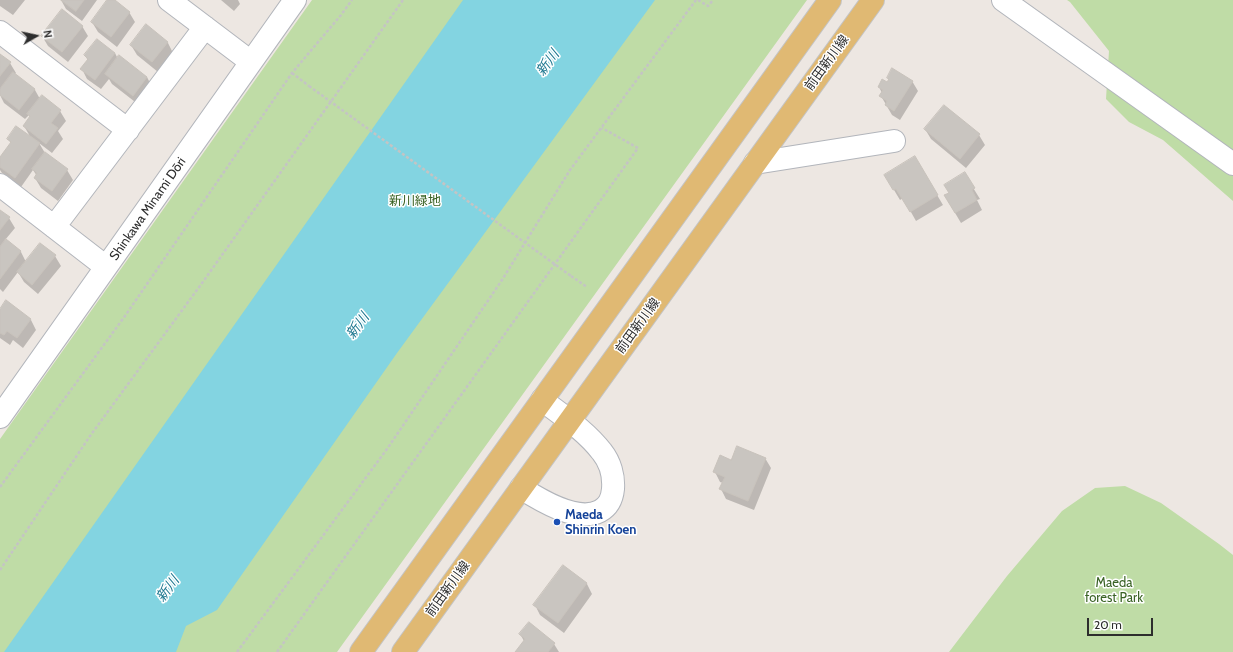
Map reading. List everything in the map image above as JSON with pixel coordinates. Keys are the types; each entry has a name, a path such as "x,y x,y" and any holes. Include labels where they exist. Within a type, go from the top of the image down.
{"main road":[{"path":"361,652 830,0"},
{"name":"前田新川線","path":"403,652 873,0"}],"street":[{"path":"169,0 251,62"},
{"name":"Shinkawa Minami Dōri","path":"0,417 8,390 106,267 295,0"},
{"path":"1003,0 1233,164"},
{"path":"54,227 205,27"},
{"path":"0,32 128,130"},
{"path":"755,163 894,142"},
{"path":"0,185 106,267"},
{"path":"521,488 550,504 583,515 597,512 606,508 612,498 614,482 610,466 602,452 569,421 542,400"}],"path":[{"path":"0,487 125,316 292,72 352,0"},
{"path":"0,570 90,436 205,279 403,0"},
{"path":"237,652 387,450 502,280 570,170 697,0 708,6 713,0"},
{"path":"292,72 309,86 587,287"},
{"path":"277,652 638,148 602,128"}],"green space":[{"name":"新川緑地","path":"312,0 807,0 337,652 0,652 0,439"},
{"path":"1067,0 1233,0 1233,201 1163,140 1129,122 1106,99 1109,51"},
{"name":"Maeda forest Park","path":"1125,486 1161,503 1233,555 1233,652 949,652 1007,576 1062,511 1095,488"}],"water":[{"name":"新川","path":"463,0 655,0 397,353 217,610 186,626 176,652 4,652"}],"building":[{"path":"61,0 84,0 76,11"},
{"path":"107,0 115,0 130,12 111,37 91,22"},
{"path":"62,9 83,26 62,52 41,36"},
{"path":"146,24 168,42 152,62 130,45"},
{"path":"97,39 115,53 95,80 80,69 88,59 84,55"},
{"path":"0,54 11,62 0,76"},
{"path":"119,55 147,77 133,96 105,74"},
{"path":"892,68 913,81 894,111 885,105 887,101 879,96 883,90 878,87 882,79 887,82 889,79 887,78"},
{"path":"13,72 35,89 19,110 0,95 0,89"},
{"path":"42,95 61,110 51,123 58,128 46,144 23,126 30,116 27,114"},
{"path":"944,105 980,134 960,159 924,129"},
{"path":"16,126 40,143 15,178 0,167 0,157 11,142 7,139"},
{"path":"45,152 68,169 52,191 34,178 37,173 32,169"},
{"path":"915,156 938,195 910,212 896,189 893,190 884,175"},
{"path":"965,172 975,188 972,190 977,200 955,213 944,195 949,193 944,185"},
{"path":"0,210 10,217 0,230"},
{"path":"6,239 21,251 0,279 0,247"},
{"path":"40,243 56,255 32,285 17,272"},
{"path":"6,300 31,319 17,338 7,331 4,335 0,333 0,309"},
{"path":"737,446 766,458 748,501 719,489 725,477 713,472 720,455 731,460"},
{"path":"563,565 587,583 558,623 533,605"},
{"path":"529,622 555,643 548,652 515,652 525,639 519,634"}],"place":[{"name":"Maeda Shinrin Koen","path":"557,522"}]}
